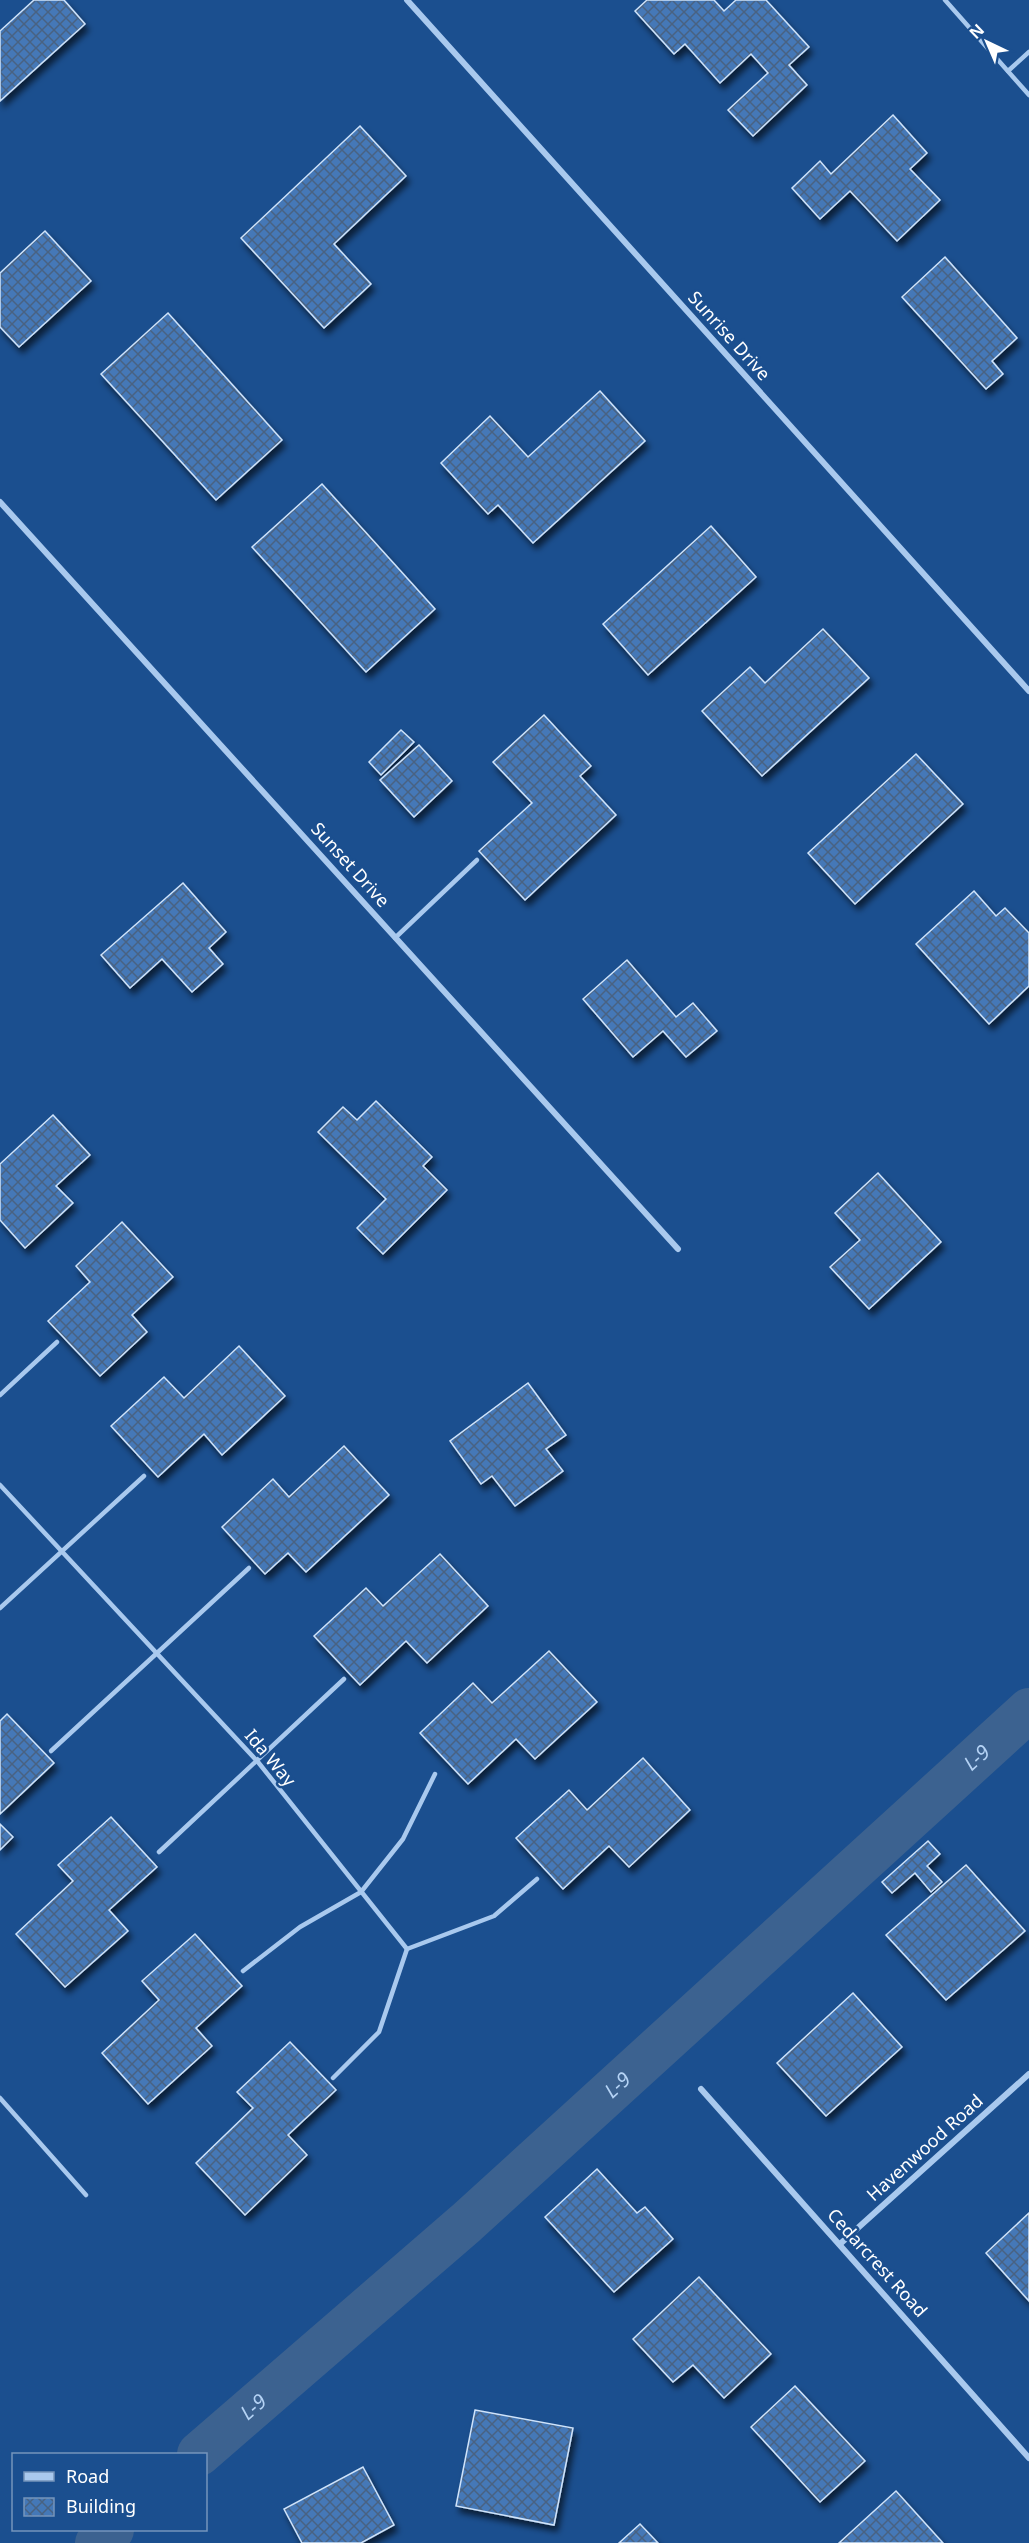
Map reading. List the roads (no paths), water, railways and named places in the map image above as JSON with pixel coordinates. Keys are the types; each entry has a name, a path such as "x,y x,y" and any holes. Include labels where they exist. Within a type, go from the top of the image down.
{"street":[{"name":"Sunrise Drive","path":"407,0 1029,692"},
{"name":"Sunset Drive","path":"0,502 678,1249"},
{"name":"Havenwood Road","path":"840,2244 1029,2074"},
{"name":"Cedarcrest Road","path":"701,2089 1029,2458"}],"lane":[{"path":"945,0 1029,95"},
{"path":"1008,70 1029,52"},
{"path":"395,938 477,860"},
{"path":"0,1395 57,1342"},
{"path":"0,1608 144,1476"},
{"name":"Ida Way","path":"0,1485 258,1762 407,1949"},
{"path":"51,1751 249,1568"},
{"path":"159,1852 258,1762 344,1679"},
{"path":"243,1971 300,1927 362,1892 403,1839 435,1774"},
{"path":"333,2078 379,2031 407,1949 494,1916 537,1879"},
{"path":"0,2098 86,2196"}],"waterway":[{"name":"L-9","path":"200,2453 466,2223 1029,1710"},
{"name":"L-9","path":"97,2543 111,2531"}]}
